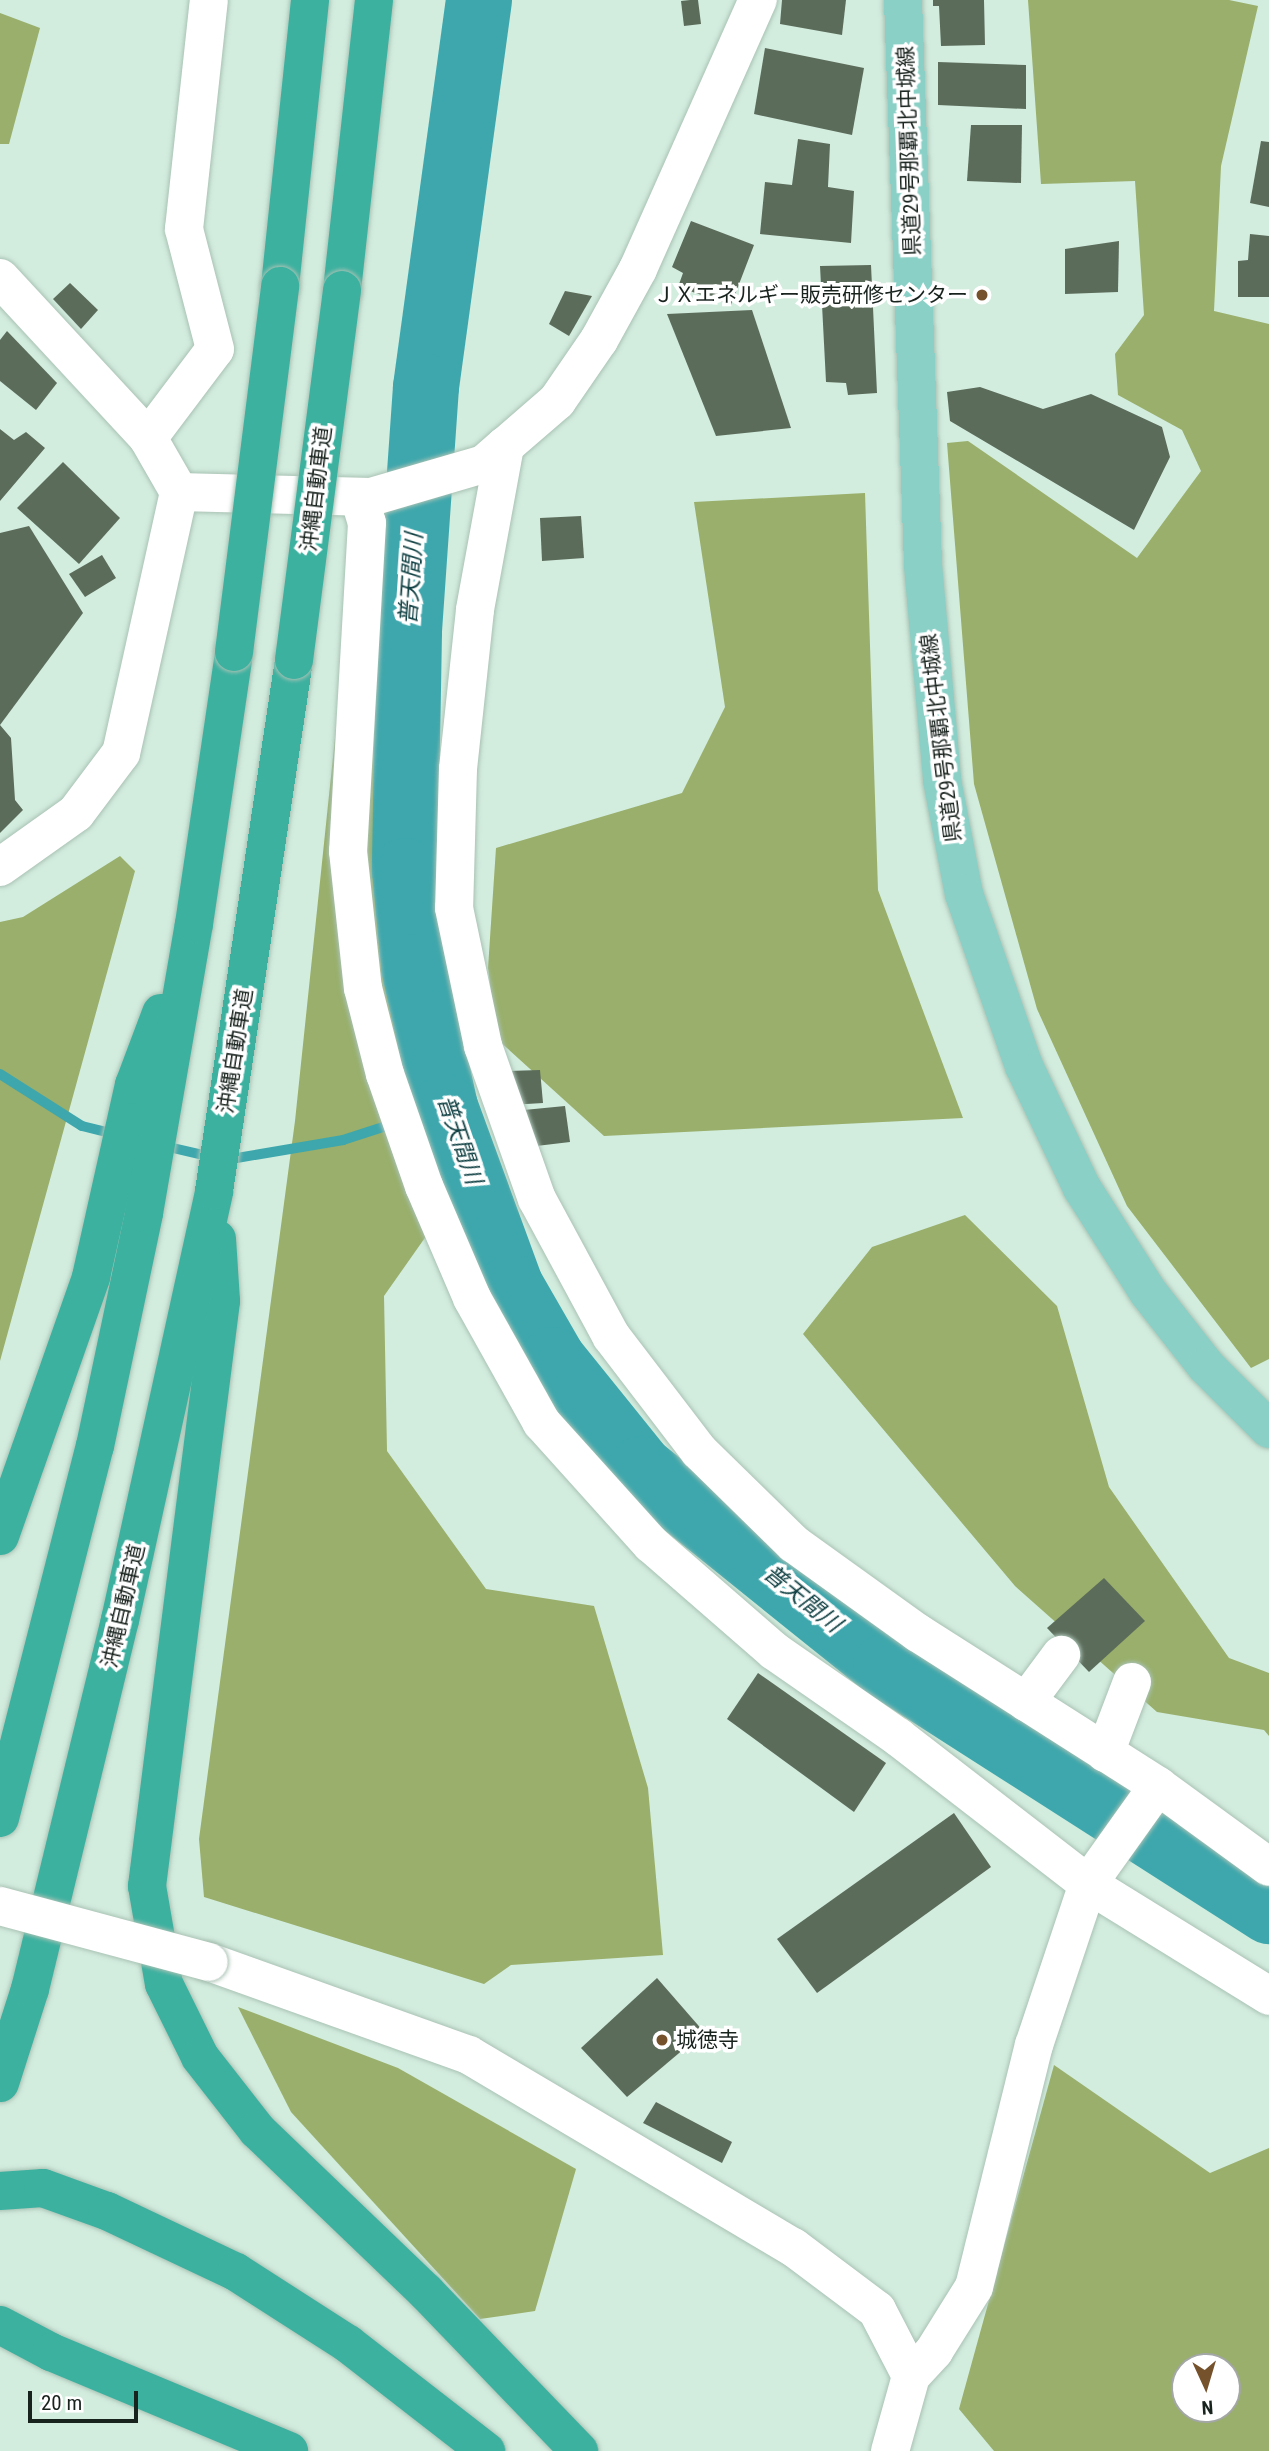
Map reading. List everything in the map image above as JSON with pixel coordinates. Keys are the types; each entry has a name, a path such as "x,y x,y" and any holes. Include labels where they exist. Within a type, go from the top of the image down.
{"highway":[{"path":"0,1818 95,1446 144,1213 194,924 234,652 280,286 310,0"},
{"name":"沖縄自動車道","path":"0,2083 30,1989 116,1633 214,1191 294,660 342,290 374,0"},
{"path":"0,1536 91,1277 134,1085 194,924"},
{"path":"214,1191 221,1301 147,1886 164,1984 200,2057 257,2130 426,2292 579,2451"},
{"path":"0,2191 43,2188 107,2211 236,2272 348,2344 486,2451"},
{"path":"0,2325 51,2352 289,2451"}],"main road":[{"name":"県道29号那覇北中城線","path":"903,0 923,565 942,780 964,894 1024,1066 1082,1188 1148,1292 1206,1366 1269,1429"}],"street":[{"path":"148,438 215,349 184,229 209,0"},
{"path":"178,492 365,497 494,455 557,401 599,340 638,269 758,0"},
{"path":"0,278 148,438 178,492 121,753 76,813 0,867"},
{"path":"494,455 458,769 454,908 482,1045 537,1199 611,1336 699,1451 794,1544 918,1633 1157,1787 1269,1867"},
{"path":"365,497 368,523 348,851 363,988 392,1096 472,1298 542,1423 651,1544 774,1651 898,1737 1089,1883 1269,1996"},
{"path":"1026,1702 1061,1655"},
{"path":"1105,1753 1132,1682"},
{"path":"890,2451 911,2375 934,2351 974,2287 1034,2045 1089,1883 1157,1787"},
{"path":"0,1906 209,1962 469,2056 804,2255 877,2310 911,2375"}],"green space":[{"path":"1028,0 1229,0 1258,6 1221,166 1214,311 1269,324 1269,1359 1251,1368 1127,1206 1037,1009 974,784 947,443 968,441 1137,558 1201,471 1182,430 1118,395 1115,354 1144,315 1135,181 1041,184"},
{"path":"0,13 40,28 9,144 0,144"},
{"path":"865,493 878,890 963,1118 604,1136 497,1039 488,968 496,848 682,793 725,707 694,502"},
{"path":"337,719 379,733 382,972 448,1205 384,1296 387,1451 486,1589 594,1606 648,1788 663,1955 511,1965 484,1984 204,1897 199,1839 295,1121"},
{"path":"120,856 135,871 0,1361 0,922 23,917"},
{"path":"965,1215 1057,1306 1109,1487 1229,1658 1269,1673 1269,1736 1264,1730 1157,1712 1015,1586 803,1334 872,1247"},
{"path":"238,2007 398,2068 576,2169 535,2311 480,2319 291,2112"},
{"path":"1054,2065 1210,2173 1269,2148 1269,2451 994,2451 959,2409"}],"building":[{"path":"698,0 701,24 684,26 681,1"},
{"path":"782,0 846,0 842,35 780,24"},
{"path":"933,0 984,0 985,45 941,46 939,6 933,6"},
{"path":"765,48 864,68 852,135 754,114"},
{"path":"938,62 1026,65 1026,109 938,105"},
{"path":"971,125 1022,125 1021,183 967,181"},
{"path":"798,139 830,144 828,187 854,191 851,243 760,234 765,182 792,185"},
{"path":"1261,141 1269,142 1269,207 1250,203"},
{"path":"691,221 754,245 731,305 678,287 683,273 672,267"},
{"path":"1250,234 1269,236 1269,297 1238,297 1238,261 1248,260"},
{"path":"1119,241 1118,292 1065,294 1065,249"},
{"path":"871,265 877,393 848,395 846,383 826,382 820,266"},
{"path":"70,283 98,310 81,329 53,299"},
{"path":"565,291 592,296 569,336 549,324"},
{"path":"752,310 791,428 716,436 667,314"},
{"path":"7,331 57,383 36,410 0,381 0,340"},
{"path":"980,387 1043,409 1091,394 1162,427 1170,457 1134,530 950,421 947,392"},
{"path":"0,429 14,440 26,432 45,448 0,501"},
{"path":"63,462 120,518 79,564 17,508"},
{"path":"581,516 584,558 542,561 540,518"},
{"path":"29,526 83,613 0,725 0,533"},
{"path":"102,555 116,578 85,597 69,574"},
{"path":"0,725 11,738 15,800 23,810 0,833"},
{"path":"540,1070 543,1103 510,1105 508,1071"},
{"path":"565,1106 570,1142 528,1147 524,1110"},
{"path":"1104,1578 1145,1621 1089,1672 1047,1628"},
{"path":"758,1673 886,1763 854,1812 727,1719"},
{"path":"954,1813 991,1867 817,1993 777,1939"},
{"path":"657,1978 704,2032 627,2097 581,2048"},
{"path":"656,2102 732,2142 722,2163 643,2123"}],"waterway":[{"name":"普天間川","path":"479,0 426,387 409,632 405,871 414,967 445,1107 511,1287 553,1360 641,1469 886,1666 1269,1911"},
{"path":"0,1074 82,1126 118,1135"},
{"path":"160,1145 225,1160 343,1140 445,1107"}],"place":[{"name":"ＪＸエネルギー販売研修センター","path":"982,295"},
{"name":"城徳寺","path":"662,2040"}]}
